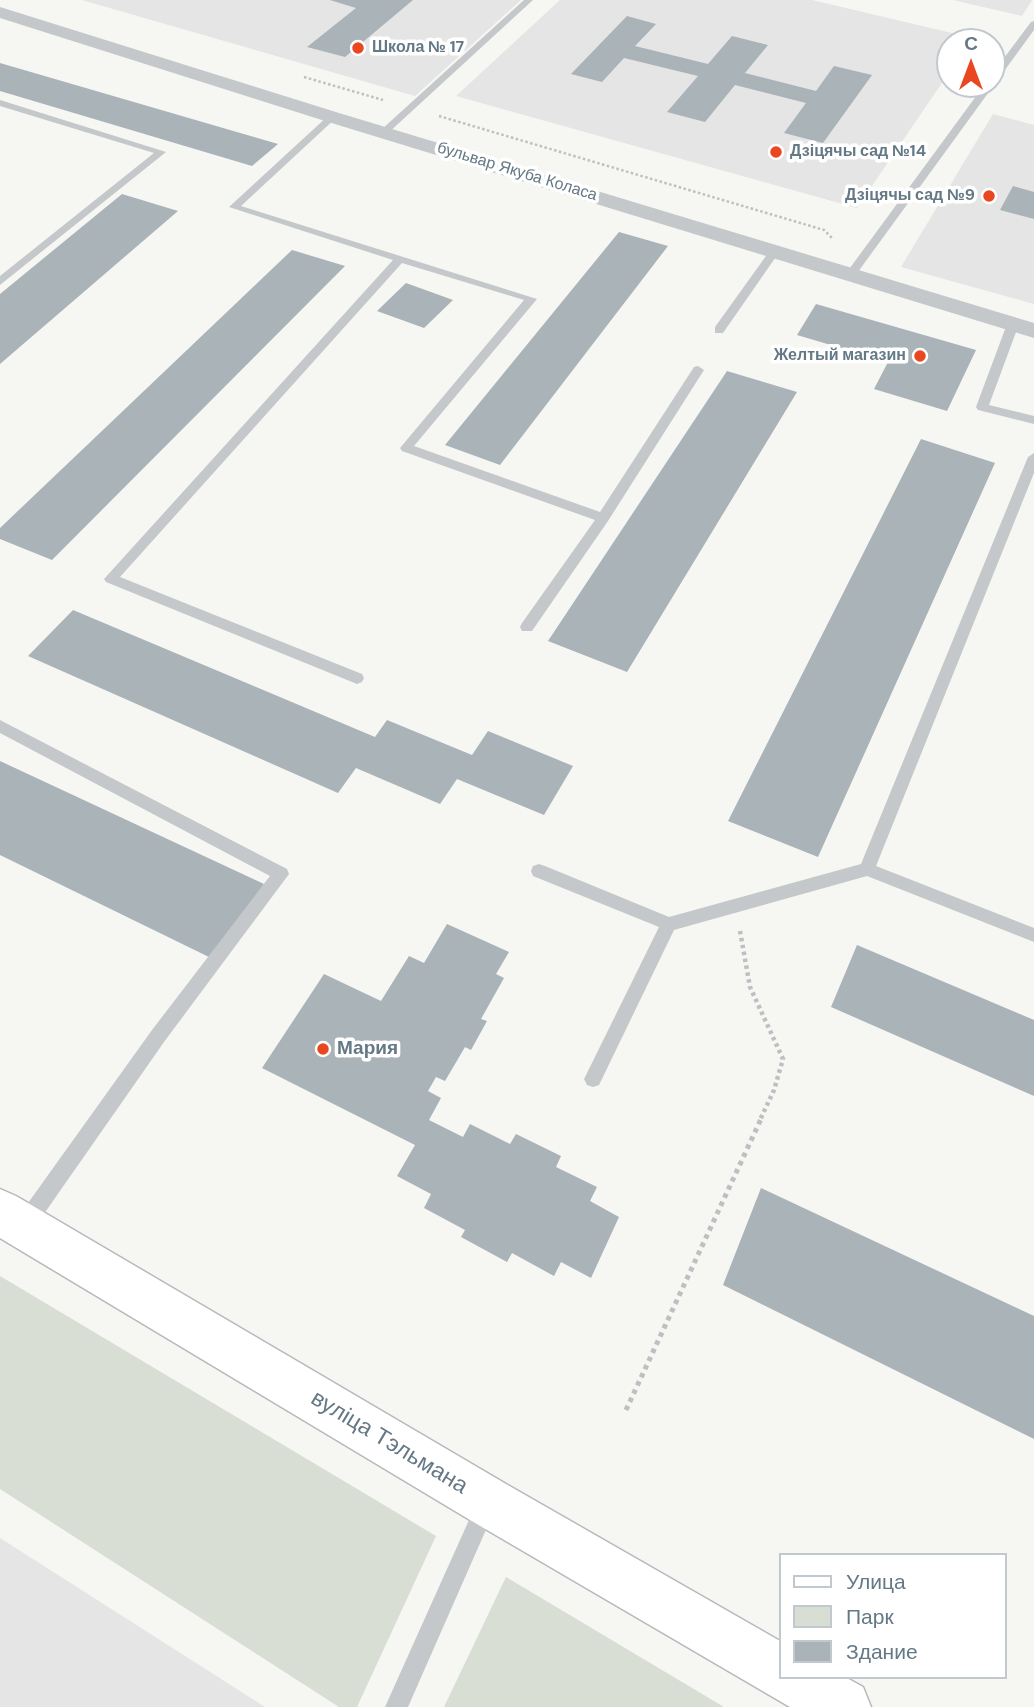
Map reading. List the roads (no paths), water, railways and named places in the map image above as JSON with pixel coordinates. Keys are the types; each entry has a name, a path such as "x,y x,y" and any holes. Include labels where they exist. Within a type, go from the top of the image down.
{"main road":[{"name":"вуліца Тэльмана","path":"12,1219 488,1502 778,1670"},
{"path":"794,1679 843,1707"}],"street":[{"name":"бульвар Якуба Коласа","path":"0,12 331,117 775,251 855,269 1034,331"}],"lane":[{"path":"384,132 529,0"},
{"path":"1006,62 1034,24"},
{"path":"855,269 980,98"},
{"path":"0,103 161,152 0,282"},
{"path":"331,117 234,207 531,299 405,448 603,518"},
{"path":"719,330 775,251"},
{"path":"357,678 111,579 400,258"},
{"path":"1013,324 982,407 1034,420"},
{"path":"527,628 603,518 698,370"},
{"path":"867,869 1034,457"},
{"path":"0,726 281,874 158,1036 12,1219"},
{"path":"540,871 669,924 867,869 1034,935"},
{"path":"593,1079 669,924"},
{"path":"396,1707 488,1502"}],"place":[{"name":"Школа № 17","path":"358,48"},
{"name":"Дзіцячы сад №14","path":"776,152"},
{"name":"Дзіцячы сад №9","path":"989,196"},
{"name":"Желтый магазин","path":"920,356"},
{"name":"Мария","path":"323,1049"}]}
